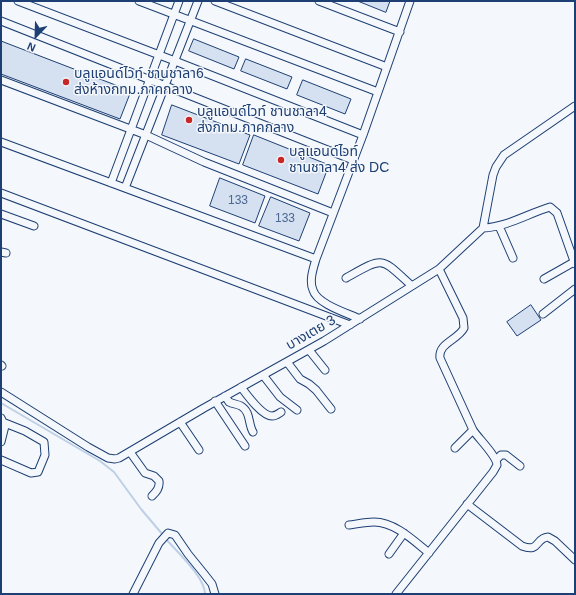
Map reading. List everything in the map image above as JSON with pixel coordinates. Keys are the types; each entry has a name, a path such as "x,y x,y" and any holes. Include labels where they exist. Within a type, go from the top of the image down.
{"street":[{"path":"18,1 159,54 363,135"},
{"path":"139,1 378,92"},
{"path":"111,183 179,1"},
{"path":"126,188 198,1"},
{"path":"215,1 387,68"},
{"path":"320,1 400,32"},
{"path":"360,319 317,298 312,290 312,272 363,135 410,1"},
{"path":"1,22 353,160"},
{"path":"1,80 146,136 204,162 333,213"},
{"path":"544,279 575,263 556,213 552,208 550,207 544,209 499,226 483,228 493,175 499,161 575,106"},
{"path":"1,142 316,259"},
{"path":"1,193 350,325"},
{"path":"1,214 34,226"},
{"path":"499,226 513,258"},
{"name":"บางเตย 3","path":"1,392 88,447 108,458 119,458 215,401 309,350 360,319 439,269 483,228"},
{"path":"346,278 371,264 379,262 388,264 412,286"},
{"path":"396,594 496,465 496,460 473,430 440,358 442,347 460,334 464,328 463,318 439,269"},
{"path":"543,314 575,289"},
{"path":"309,350 325,370"},
{"path":"287,362 300,379 316,390 331,409"},
{"path":"263,375 280,397 298,410"},
{"path":"241,387 262,411 268,415 276,416 281,412"},
{"path":"225,396 229,402 242,406 246,410 250,428 253,432"},
{"path":"215,401 245,446"},
{"path":"1,442 5,429 3,421"},
{"path":"1,460 31,473 35,473 38,472 45,455 46,448 44,442 25,430 3,421"},
{"path":"180,422 199,450"},
{"path":"455,448 473,430"},
{"path":"130,452 145,473 154,476 160,481 158,489 152,496"},
{"path":"496,460 501,455 506,455 520,466"},
{"path":"467,504 522,546 534,548 542,538 548,537 555,541 575,560"},
{"path":"349,525 375,522 384,524 404,533 429,553"},
{"path":"134,594 155,550 168,533 174,535 212,584 215,594"},
{"path":"388,554 404,533"}],"building":[{"path":"358,1 390,1 386,12"},
{"path":"194,39 239,57 234,69 189,51"},
{"name":"บลูแอนด์ไวท์ ชานชาลา6 ส่งห้างกทม.ภาคกลาง","path":"1,41 131,91 120,119 1,74"},
{"path":"246,59 292,77 287,89 241,71"},
{"path":"303,80 351,99 345,114 297,95"},
{"name":"บลูแอนด์ไวท์ ชานชาลา4 ส่งกทม.ภาคกลาง","path":"172,105 250,135 239,164 162,135"},
{"name":"บลูแอนด์ไวท์ ชานชาลา4 ส่ง DC","path":"254,135 329,165 318,194 243,165"},
{"path":"220,178 265,196 255,223 210,206"},
{"path":"271,197 310,213 299,241 259,226"},
{"path":"531,305 541,320 517,336 507,322"}],"waterway":[{"path":"1,403 100,461 114,472 141,509 163,535"},
{"path":"166,539 196,573 204,587 205,594"}],"place":[{"name":"บลูแอนด์ไวท์ ชานชาลา6 ส่งห้างกทม.ภาคกลาง","path":"66,82"},
{"name":"บลูแอนด์ไวท์ ชานชาลา4 ส่งกทม.ภาคกลาง","path":"189,120"},
{"name":"บลูแอนด์ไวท์ ชานชาลา4 ส่ง DC","path":"281,160"}]}
